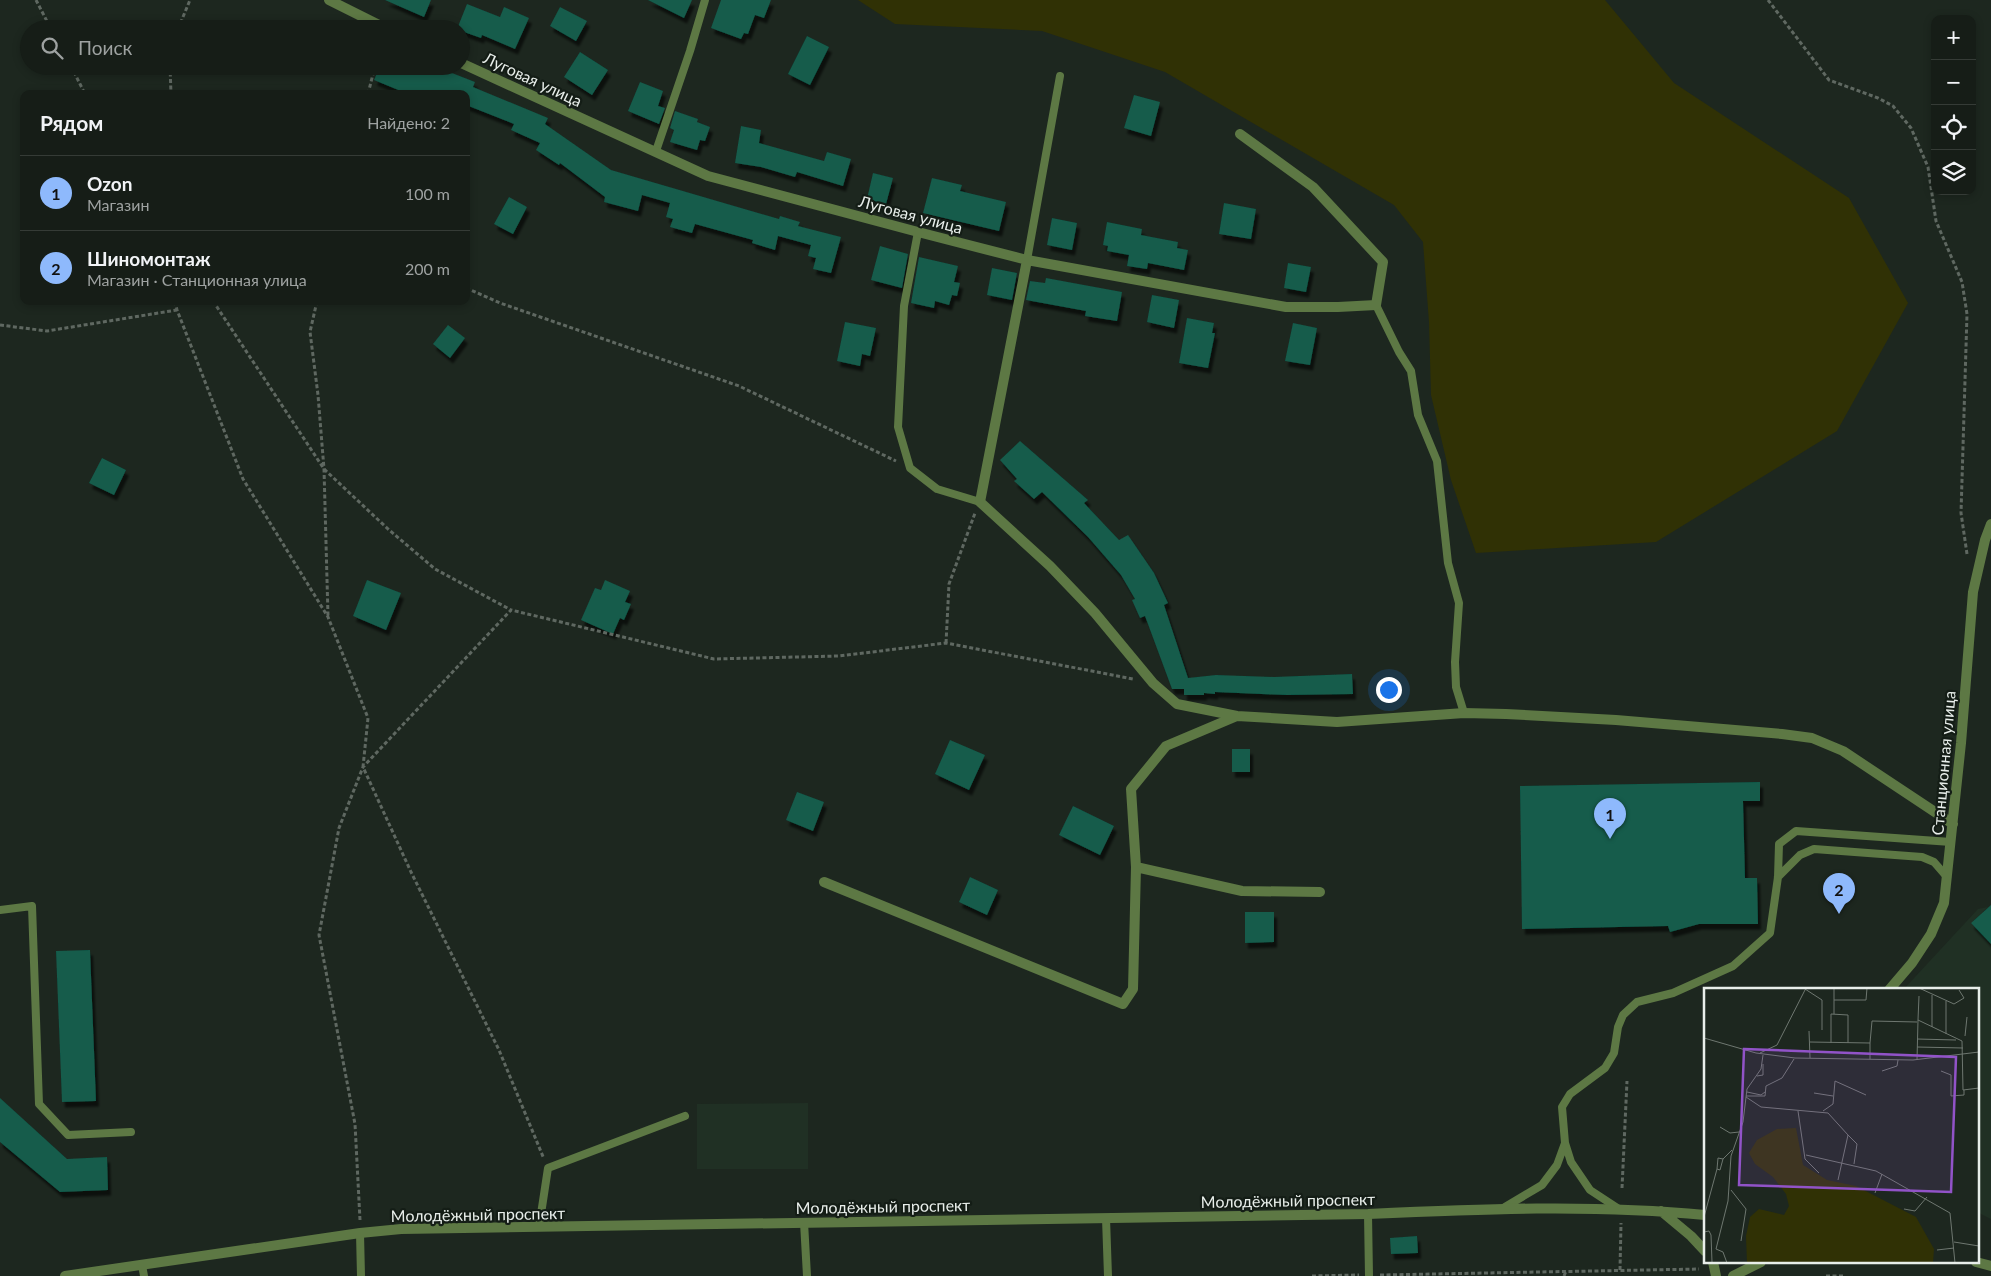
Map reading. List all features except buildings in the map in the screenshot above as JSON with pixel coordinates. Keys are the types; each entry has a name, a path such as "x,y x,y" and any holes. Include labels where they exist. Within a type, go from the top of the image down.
{"street":[{"path":"329,0 368,20"},
{"name":"Луговая улица","path":"470,67 708,176 918,232 1027,260 1286,307 1338,308 1376,305"},
{"path":"1240,134 1313,187 1383,262 1376,305"},
{"path":"1027,260 980,502 1050,566 1095,613 1154,683 1177,704 1237,716 1336,722 1464,713 1506,714 1616,720 1812,738 1843,751 1953,824"},
{"name":"Станционная улица","path":"1891,988 1912,963 1931,934 1944,903 1953,824 1973,592 1985,540 1991,524"},
{"path":"824,882 1122,1004 1133,989 1136,867 1131,789 1166,746 1237,716"},
{"path":"1136,867 1242,891 1320,892"},
{"name":"Молодёжный проспект","path":"65,1276 360,1233 401,1229 1368,1214 1504,1208 1621,1215 1661,1211 1704,1215"},
{"path":"1661,1211 1691,1236 1704,1250"},
{"path":"1978,1263 1991,1266"},
{"path":"1733,1276 1757,1264"}],"lane":[{"path":"656,152 705,0"},
{"path":"1027,260 1060,76"},
{"path":"918,232 904,306 898,427 910,468 937,489 980,502"},
{"path":"1376,305 1399,352 1411,371 1418,415 1437,461 1448,564 1459,603 1455,662 1456,687 1464,713"},
{"path":"1621,1215 1590,1190 1571,1162 1565,1143 1562,1106 1570,1094 1605,1068 1614,1053 1618,1028 1623,1015 1637,1002 1673,993 1732,966 1770,934 1778,876 1779,844 1796,831 1950,842"},
{"path":"1778,876 1800,855 1814,849 1922,856 1934,862 1947,877"},
{"path":"0,910 32,906 39,1104 68,1135 131,1132"},
{"path":"539,1227 548,1168 685,1116"},
{"path":"1504,1208 1542,1185 1557,1165 1565,1143"},
{"path":"1368,1214 1369,1276"},
{"path":"1106,1218 1108,1276"},
{"path":"804,1222 807,1276"},
{"path":"360,1233 361,1276"},
{"path":"142,1265 144,1276"}],"path":[{"path":"36,0 46,20"},
{"path":"182,20 190,0"},
{"path":"1768,0 1829,80 1878,98 1893,106 1911,128 1928,167 1936,221 1962,282 1966,314 1960,513 1968,557"},
{"path":"76,75 83,90"},
{"path":"170,75 171,90"},
{"path":"369,90 373,75"},
{"path":"470,290 500,302 740,386 910,468"},
{"path":"176,305 243,479 328,617 368,718 363,767 339,828 319,935 355,1124 360,1233"},
{"path":"216,305 324,469 388,530 435,569 511,610 714,659 839,656 946,643 1154,683"},
{"path":"316,305 310,332 318,395 324,469 328,617"},
{"path":"0,325 47,331 177,310"},
{"path":"946,643 949,584 980,502"},
{"path":"363,767 511,610"},
{"path":"363,767 411,872 499,1050 548,1168"},
{"path":"1622,1188 1627,1081"},
{"path":"1620,1270 1621,1215"},
{"path":"1312,1276 1699,1269"},
{"path":"1564,1276 1566,1271"},
{"path":"1826,1276 1845,1276"}],"shaded area":[{"path":"858,0 1605,0 1674,83 1849,198 1908,303 1837,431 1656,542 1476,553 1451,480 1431,395 1429,322 1423,242 1394,205 1165,72 1042,31 895,24"},
{"path":"1988,907 1971,923 1991,944 1991,1219 1978,1212 1978,988 1905,988 1978,909"},
{"path":"808,1103 808,1169 697,1169 697,1104"}],"place":[{"name":"Ozon","path":"1610,839"},
{"name":"Шиномонтаж","path":"1839,914"}]}
